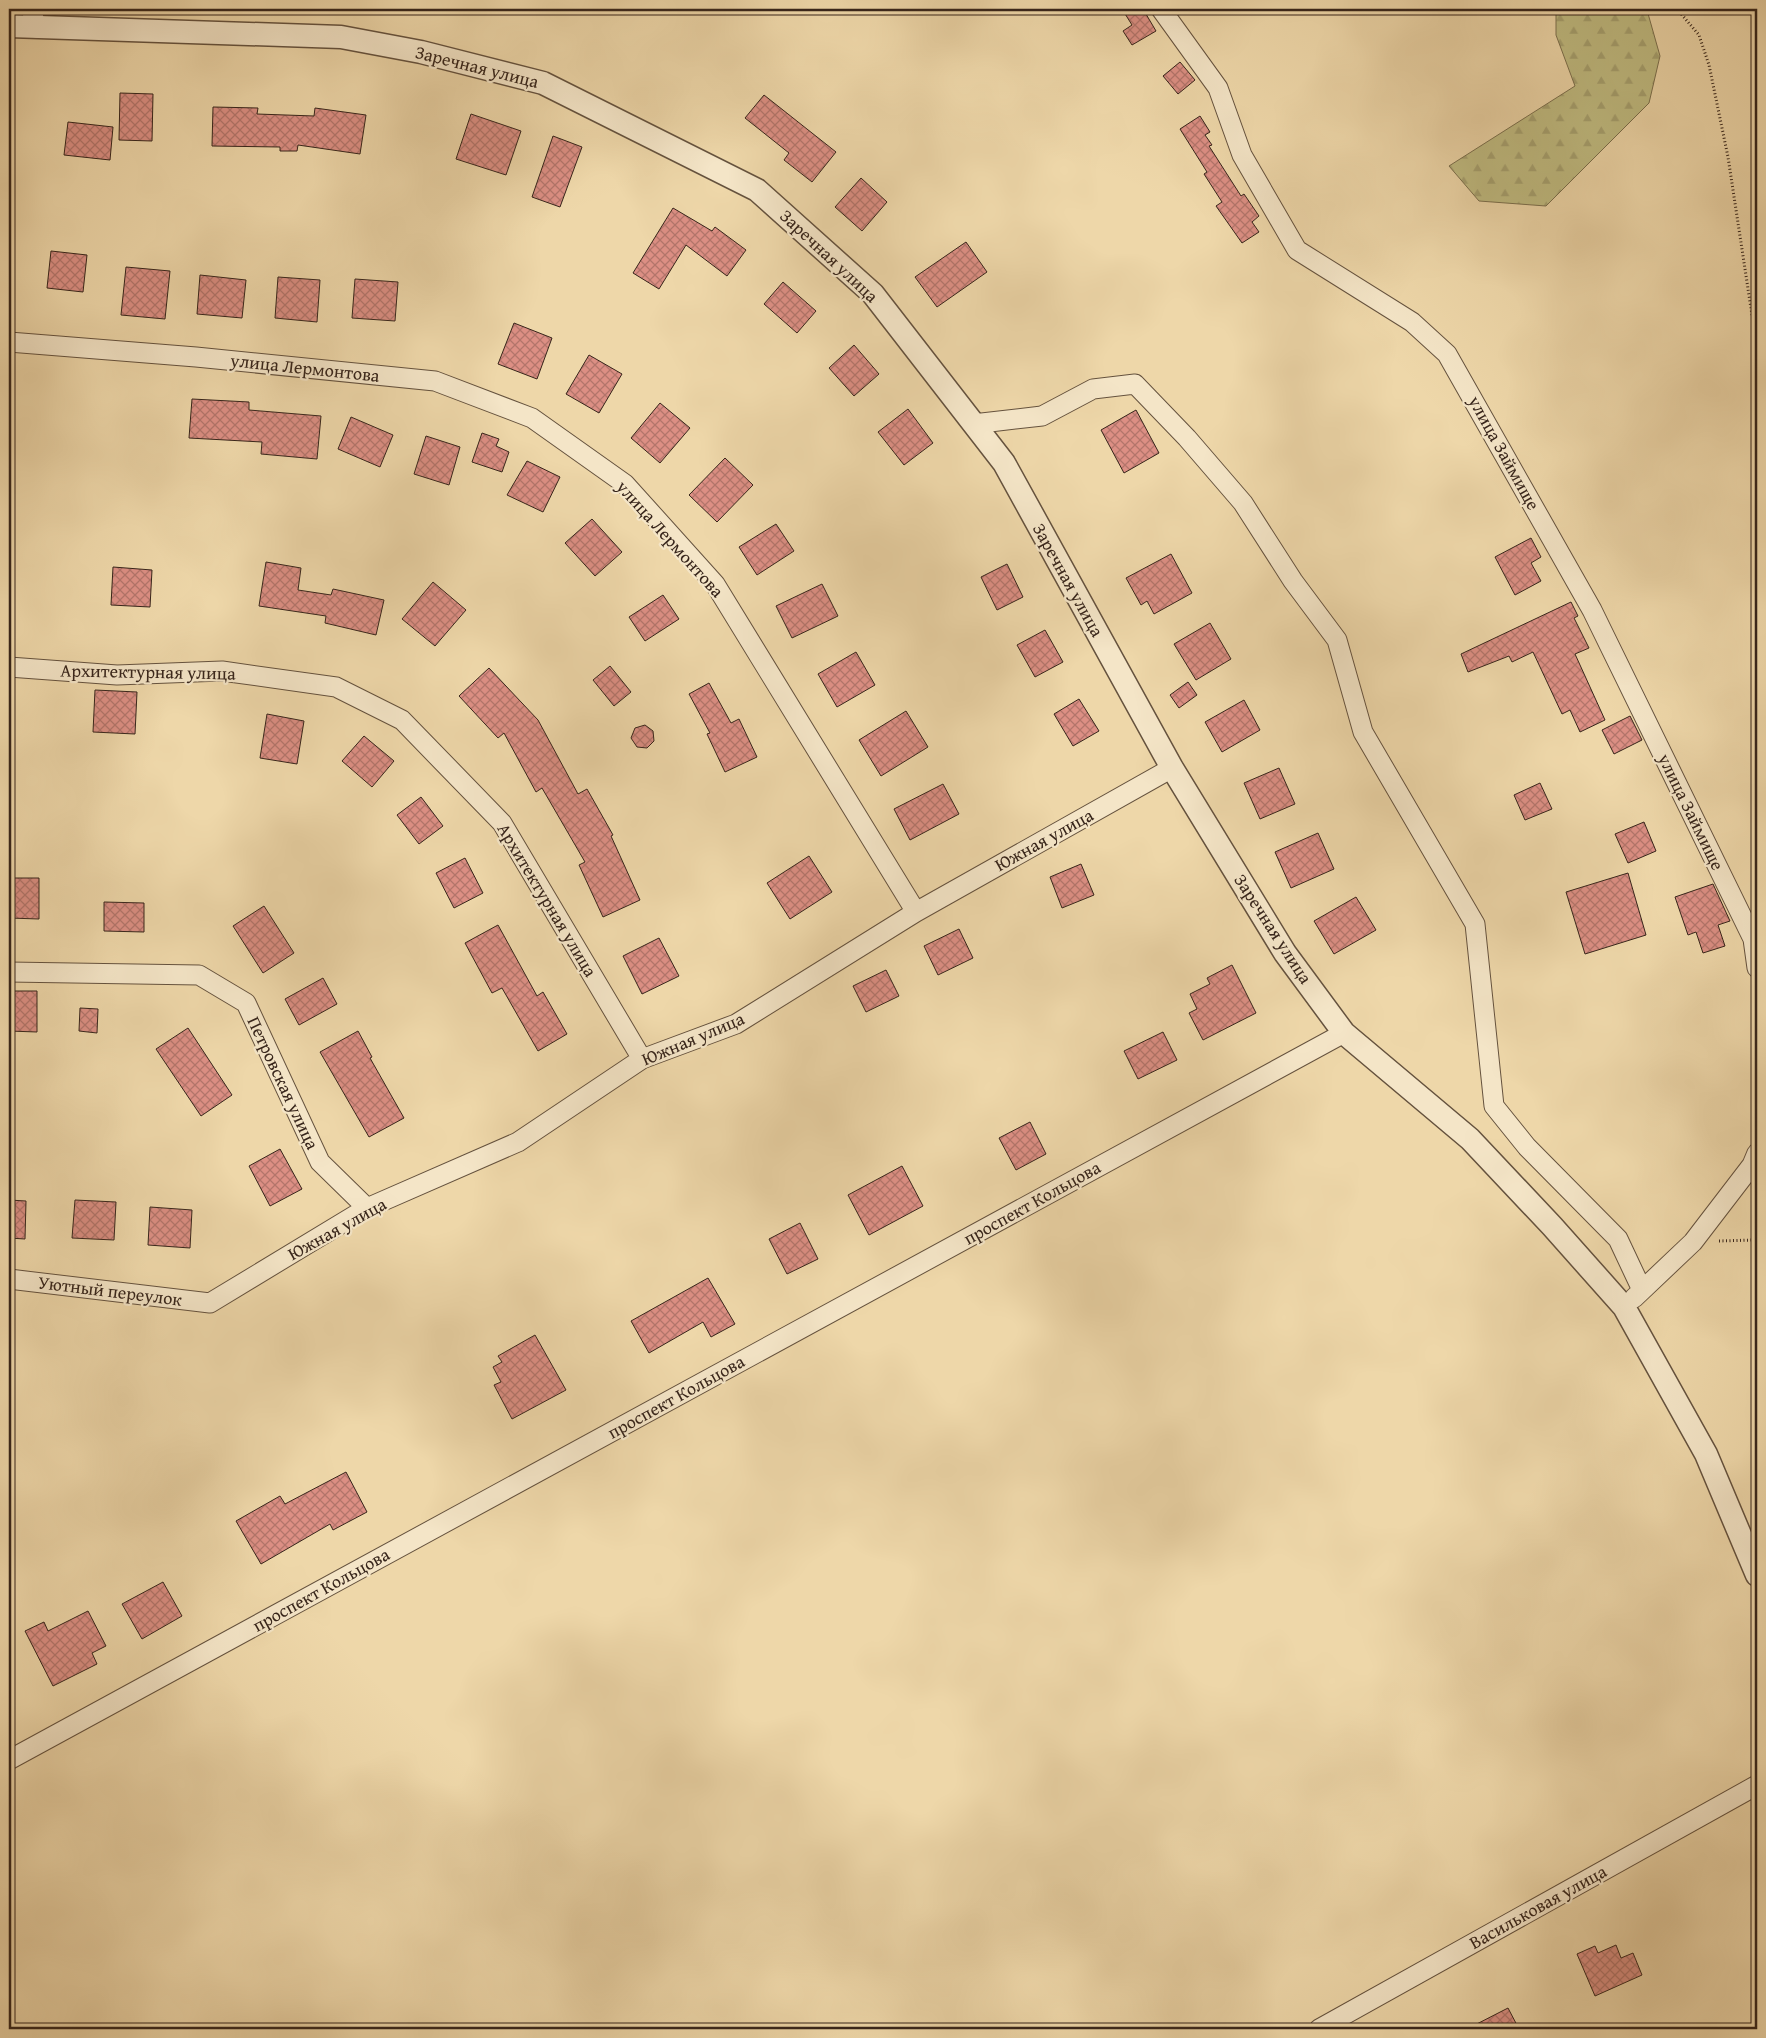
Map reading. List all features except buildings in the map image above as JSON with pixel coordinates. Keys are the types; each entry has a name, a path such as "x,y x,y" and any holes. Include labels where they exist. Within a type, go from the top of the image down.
{"street":[{"name":"улица Займище","path":"1161,9 1218,88 1242,155 1297,250 1412,322 1448,354 1592,610 1752,939 1757,968"},
{"name":"Заречная улица","path":"9,26 34,18 341,37 421,52 543,83 758,190 873,294 1004,463 1172,768 1285,953 1344,1034 1470,1139 1552,1226 1624,1307 1706,1454 1757,1575"},
{"name":"улица Лермонтова","path":"9,342 196,357 435,381 532,418 625,484 715,584 916,912"},
{"path":"973,424 1042,416 1093,389 1135,384 1187,438 1243,503 1293,581 1337,640 1363,732 1474,924 1494,1106 1527,1147 1618,1239 1642,1290"},
{"name":"Архитектурная улица","path":"9,667 117,675 222,671 336,687 402,720 502,823 642,1059"},
{"name":"Южная улица","path":"210,1303 367,1208 518,1142 642,1059 736,1024 916,912 1172,768"},
{"name":"Петровская улица","path":"9,972 199,975 246,1003 320,1162 367,1208"},
{"name":"проспект Кольцова","path":"9,1760 1344,1034"},
{"path":"1624,1307 1693,1242 1752,1165 1757,1153"},
{"name":"Уютный переулок","path":"9,1279 210,1303"},
{"name":"Васильковая улица","path":"1319,2029 1757,1785"}],"path":[{"path":"1677,9 1699,35 1713,84 1728,157 1757,348"},
{"path":"1693,1242 1753,1240 1757,1237"}],"green space":[{"path":"1556,9 1647,10 1660,56 1649,103 1546,206 1479,201 1449,166 1575,86 1556,35"}]}
